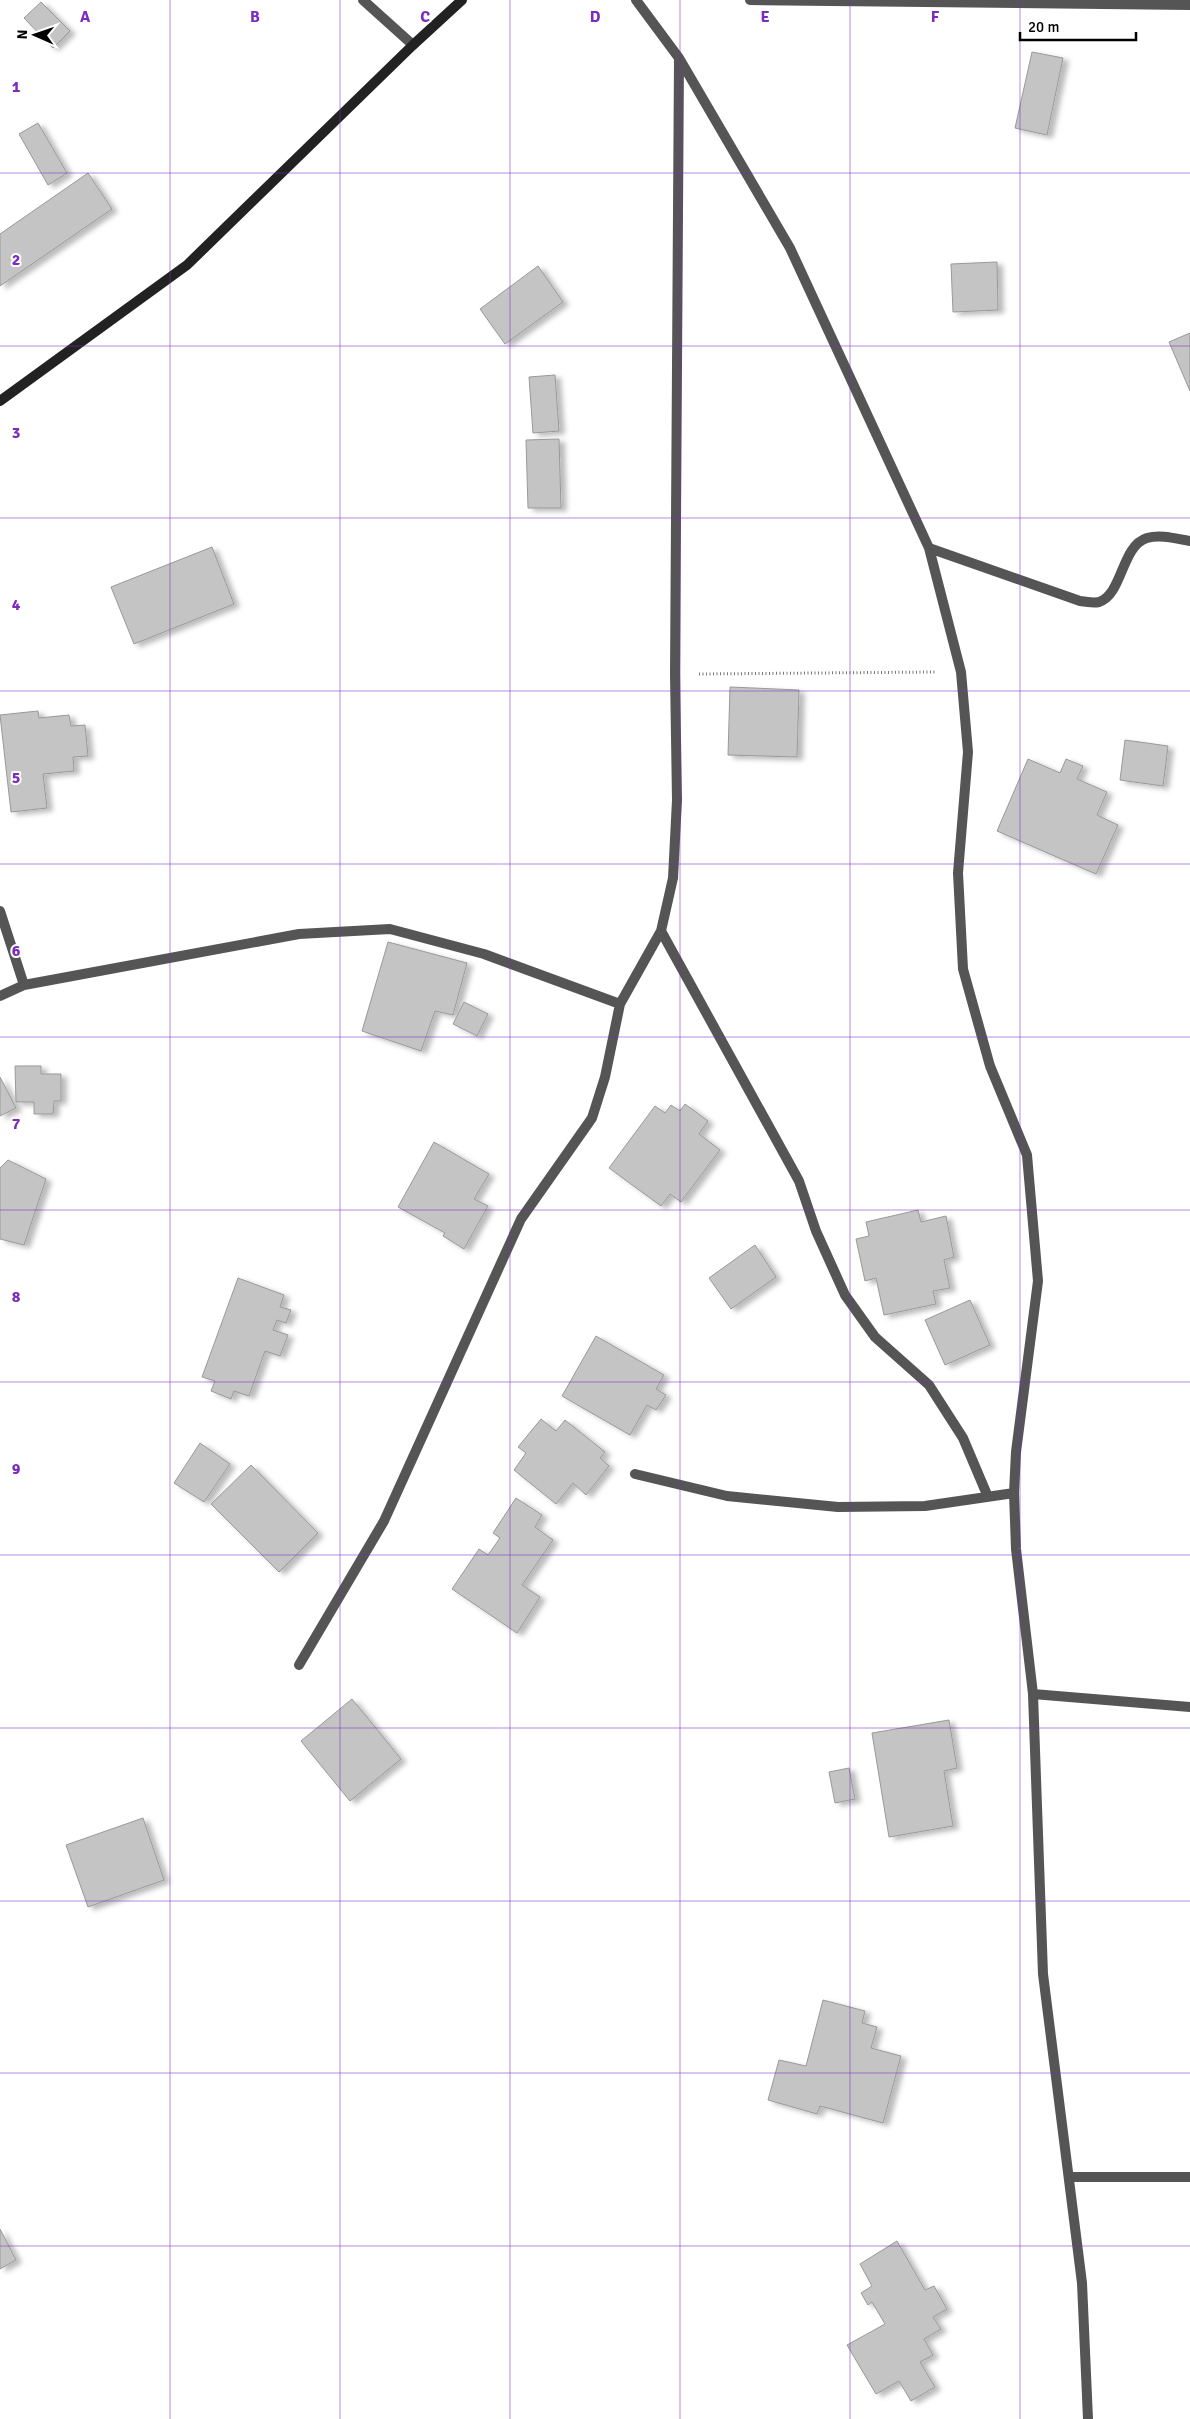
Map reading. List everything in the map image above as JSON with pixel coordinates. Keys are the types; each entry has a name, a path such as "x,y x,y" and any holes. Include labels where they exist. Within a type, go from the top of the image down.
{"street":[{"path":"363,0 412,45"},
{"path":"0,402 187,265 412,45 462,0"},
{"path":"636,0 679,58 790,248 929,548 961,672 968,752 958,873 963,968 990,1066 1027,1155 1038,1281 1016,1452 1014,1494 1016,1549 1033,1694 1043,1974 1082,2283 1088,2419"},
{"path":"750,0 1190,5"},
{"path":"299,1665 384,1522 521,1219 592,1118 605,1077 620,1004 661,931 673,878 677,800 675,674 679,58"},
{"path":"929,548 1080,601 1099,602 1108,596 1134,546 1147,538 1164,537 1190,542"},
{"path":"0,911 24,985"},
{"path":"0,996 24,985 299,934 390,929 484,954 620,1004"},
{"path":"661,931 799,1181 816,1231 845,1295 875,1337 929,1385 963,1438 988,1497"},
{"path":"634,1474 727,1496 838,1507 925,1506 1014,1494"},
{"path":"1033,1694 1190,1707"},
{"path":"1069,2178 1190,2177"}],"path":[{"path":"675,674 961,672"}],"building":[{"path":"41,2 70,31 53,48 24,18"},
{"path":"1032,52 1063,58 1047,135 1015,128"},
{"path":"38,123 67,173 48,185 19,134"},
{"path":"88,173 112,209 0,286 0,234"},
{"path":"997,262 998,310 953,312 951,264"},
{"path":"538,266 563,302 505,344 480,309"},
{"path":"1190,333 1190,391 1169,342"},
{"path":"555,375 559,431 533,433 529,377"},
{"path":"559,439 561,508 528,508 526,440"},
{"path":"212,547 234,604 134,644 111,587"},
{"path":"730,687 799,690 797,757 728,755"},
{"path":"38,711 39,718 69,715 71,726 85,725 88,756 73,757 74,771 43,774 47,808 11,812 0,715"},
{"path":"1125,740 1168,746 1163,786 1120,780"},
{"path":"1028,759 1060,773 1066,759 1083,766 1077,779 1107,792 1097,815 1118,825 1096,874 997,831"},
{"path":"388,942 467,963 453,1015 435,1011 421,1051 362,1031"},
{"path":"464,1002 488,1014 477,1036 453,1024"},
{"path":"15,1066 41,1066 41,1074 61,1074 61,1101 54,1101 53,1114 34,1114 34,1102 16,1102"},
{"path":"0,1077 16,1108 0,1116"},
{"path":"685,1104 708,1121 699,1134 720,1150 681,1202 670,1194 661,1206 609,1168 655,1106 665,1113 671,1105 680,1111"},
{"path":"434,1142 489,1174 474,1199 488,1206 464,1249 443,1236 445,1233 398,1207"},
{"path":"8,1160 46,1179 24,1245 0,1239 0,1168"},
{"path":"918,1210 921,1222 946,1216 954,1257 944,1260 950,1288 933,1291 936,1304 884,1315 876,1278 865,1281 856,1239 869,1236 866,1222"},
{"path":"755,1245 776,1277 731,1309 709,1278"},
{"path":"238,1278 284,1295 280,1307 291,1310 286,1323 277,1320 273,1330 288,1335 280,1356 265,1351 249,1396 234,1391 231,1399 211,1391 215,1381 202,1377"},
{"path":"970,1300 990,1345 945,1365 925,1320"},
{"path":"596,1336 664,1375 656,1389 666,1395 656,1410 647,1405 630,1435 562,1396"},
{"path":"541,1419 556,1431 565,1420 605,1452 600,1458 609,1466 586,1495 573,1483 556,1504 514,1470 526,1453 518,1447"},
{"path":"200,1443 230,1464 204,1502 174,1483"},
{"path":"251,1465 318,1533 279,1572 211,1504"},
{"path":"516,1498 542,1515 535,1527 553,1540 522,1585 540,1597 517,1633 452,1589 479,1549 488,1555 500,1538 493,1533"},
{"path":"352,1699 401,1759 350,1801 301,1741"},
{"path":"949,1720 957,1768 944,1771 953,1826 889,1837 872,1733"},
{"path":"849,1768 855,1799 835,1803 829,1772"},
{"path":"143,1818 164,1880 88,1907 66,1845"},
{"path":"823,2000 865,2011 862,2023 877,2027 871,2048 901,2056 883,2123 820,2106 817,2114 768,2100 779,2060 806,2066"},
{"path":"0,2229 16,2260 0,2269"},
{"path":"897,2241 925,2290 934,2286 947,2309 933,2317 941,2329 924,2339 933,2355 920,2362 935,2387 911,2401 899,2381 876,2394 847,2345 885,2324 872,2302 868,2305 861,2293 872,2286 860,2264"}]}
